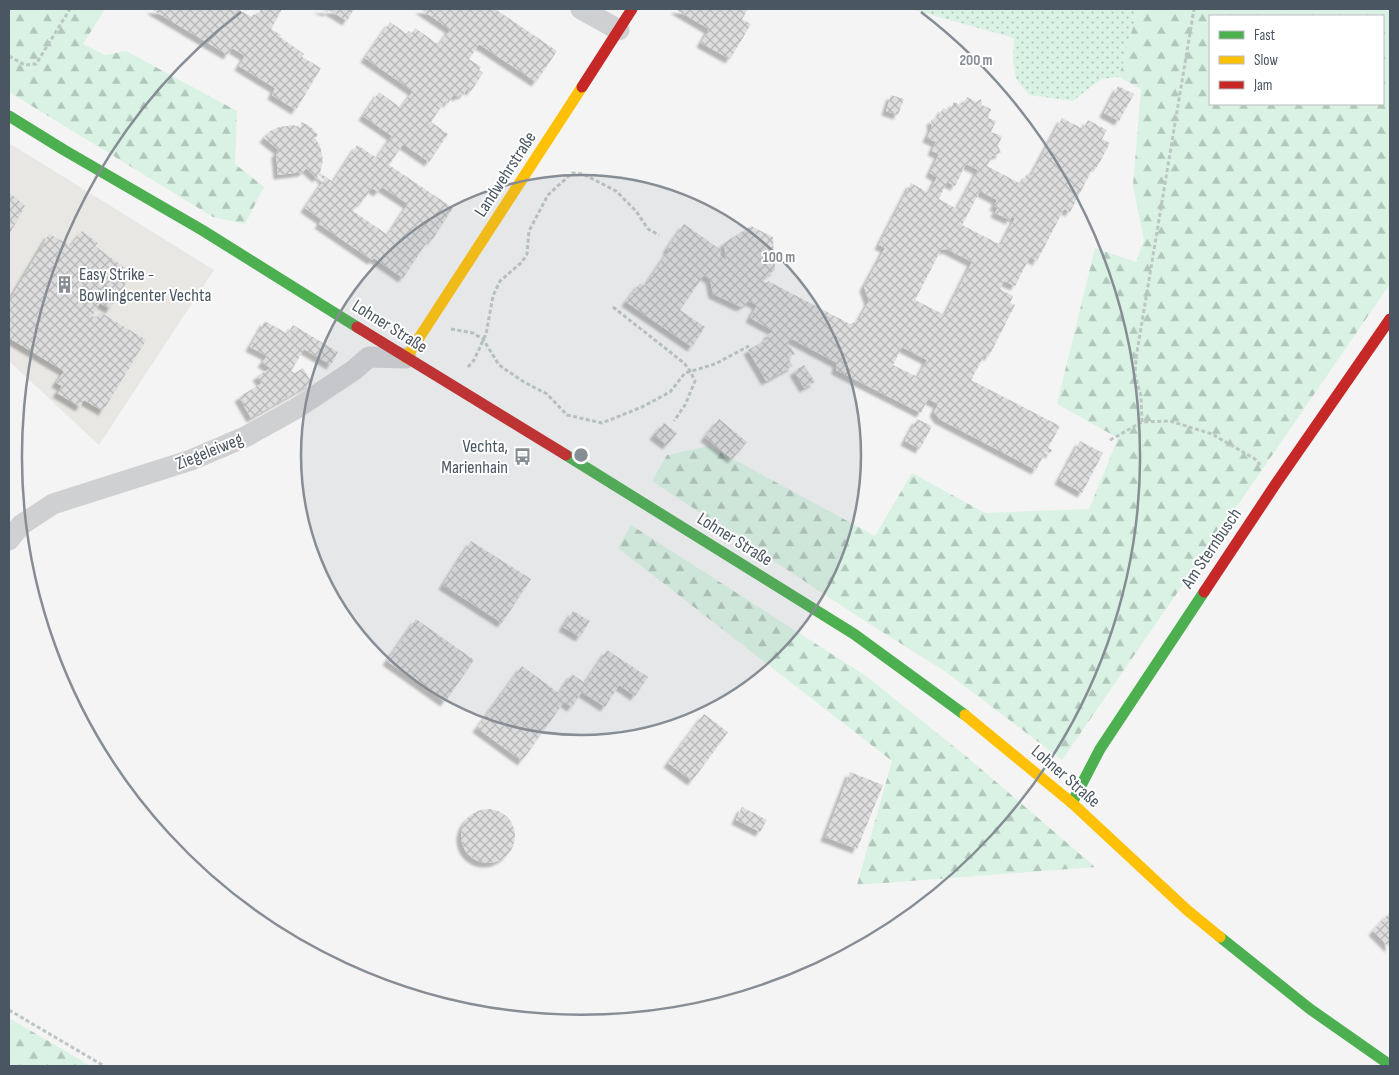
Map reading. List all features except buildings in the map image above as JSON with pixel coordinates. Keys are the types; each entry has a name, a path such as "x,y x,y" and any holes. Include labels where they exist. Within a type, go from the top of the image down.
{"main road":[{"name":"Landwehrstraße","path":"406,358 632,9"},
{"name":"Lohner Straße","path":"9,116 229,246 406,358 452,384 854,634 974,721 1072,803 1187,910 1310,1009 1390,1065"},
{"name":"Am Sternbusch","path":"1072,803 1100,748 1276,482 1390,319"}],"street":[{"path":"581,9 619,30"},
{"name":"Ziegeleiweg","path":"9,540 22,525 53,504 191,460 245,437 296,408 354,370 369,357 406,358"}],"path":[{"path":"9,56 25,65 36,64 70,9"},
{"path":"1142,422 1141,396 1135,375 1136,358 1194,9"},
{"path":"452,384 474,360 486,334 493,296 500,281 522,262 526,254 529,231 548,195 572,173 583,174 616,191 636,212 648,229 659,235"},
{"path":"613,308 684,362 690,371 695,381 685,405 674,421"},
{"path":"433,317 451,328 473,333 484,339 499,365 546,394 567,415 602,423 642,407 670,392 685,373 715,364 749,346"},
{"path":"1110,440 1142,422 1170,421 1212,434 1255,459 1276,482"},
{"path":"9,1010 104,1066"}],"shaded area":[{"path":"9,143 214,270 99,445 9,361"}],"green space":[{"path":"9,9 105,9 83,44 105,55 126,51 237,111 235,164 264,187 245,224 213,217 9,92"},
{"path":"911,9 1138,9 1119,77 1101,79 1073,101 1029,95 1016,79 1013,60 1014,38"},
{"path":"1138,9 1390,9 1390,284 1062,760 946,672 652,481 667,455 709,446 875,536 912,473 985,513 1089,509 1118,438 1057,404 1095,248 1136,262 1144,240 1133,186 1141,89 1119,77"},
{"path":"631,525 866,676 967,757 1095,867 857,885 892,761 618,548"},
{"path":"9,1018 91,1066 9,1066"}],"traffic: fast":[{"path":"9,116 202,230 357,327"},
{"path":"566,455 854,634 965,715"},
{"path":"1072,803 1100,749 1204,592"},
{"path":"1220,937 1310,1009 1390,1065"}],"traffic: slow":[{"path":"406,358 582,87"},
{"path":"965,715 1072,803 1187,910 1220,937"}],"traffic: jam":[{"path":"582,87 632,9"},
{"path":"1204,592 1277,482 1390,319"},
{"path":"357,327 566,455"}],"place":[{"name":"Easy Strike - Bowlingcenter Vechta","path":"65,284"},
{"name":"Vechta, Marienhain","path":"522,456"}]}
